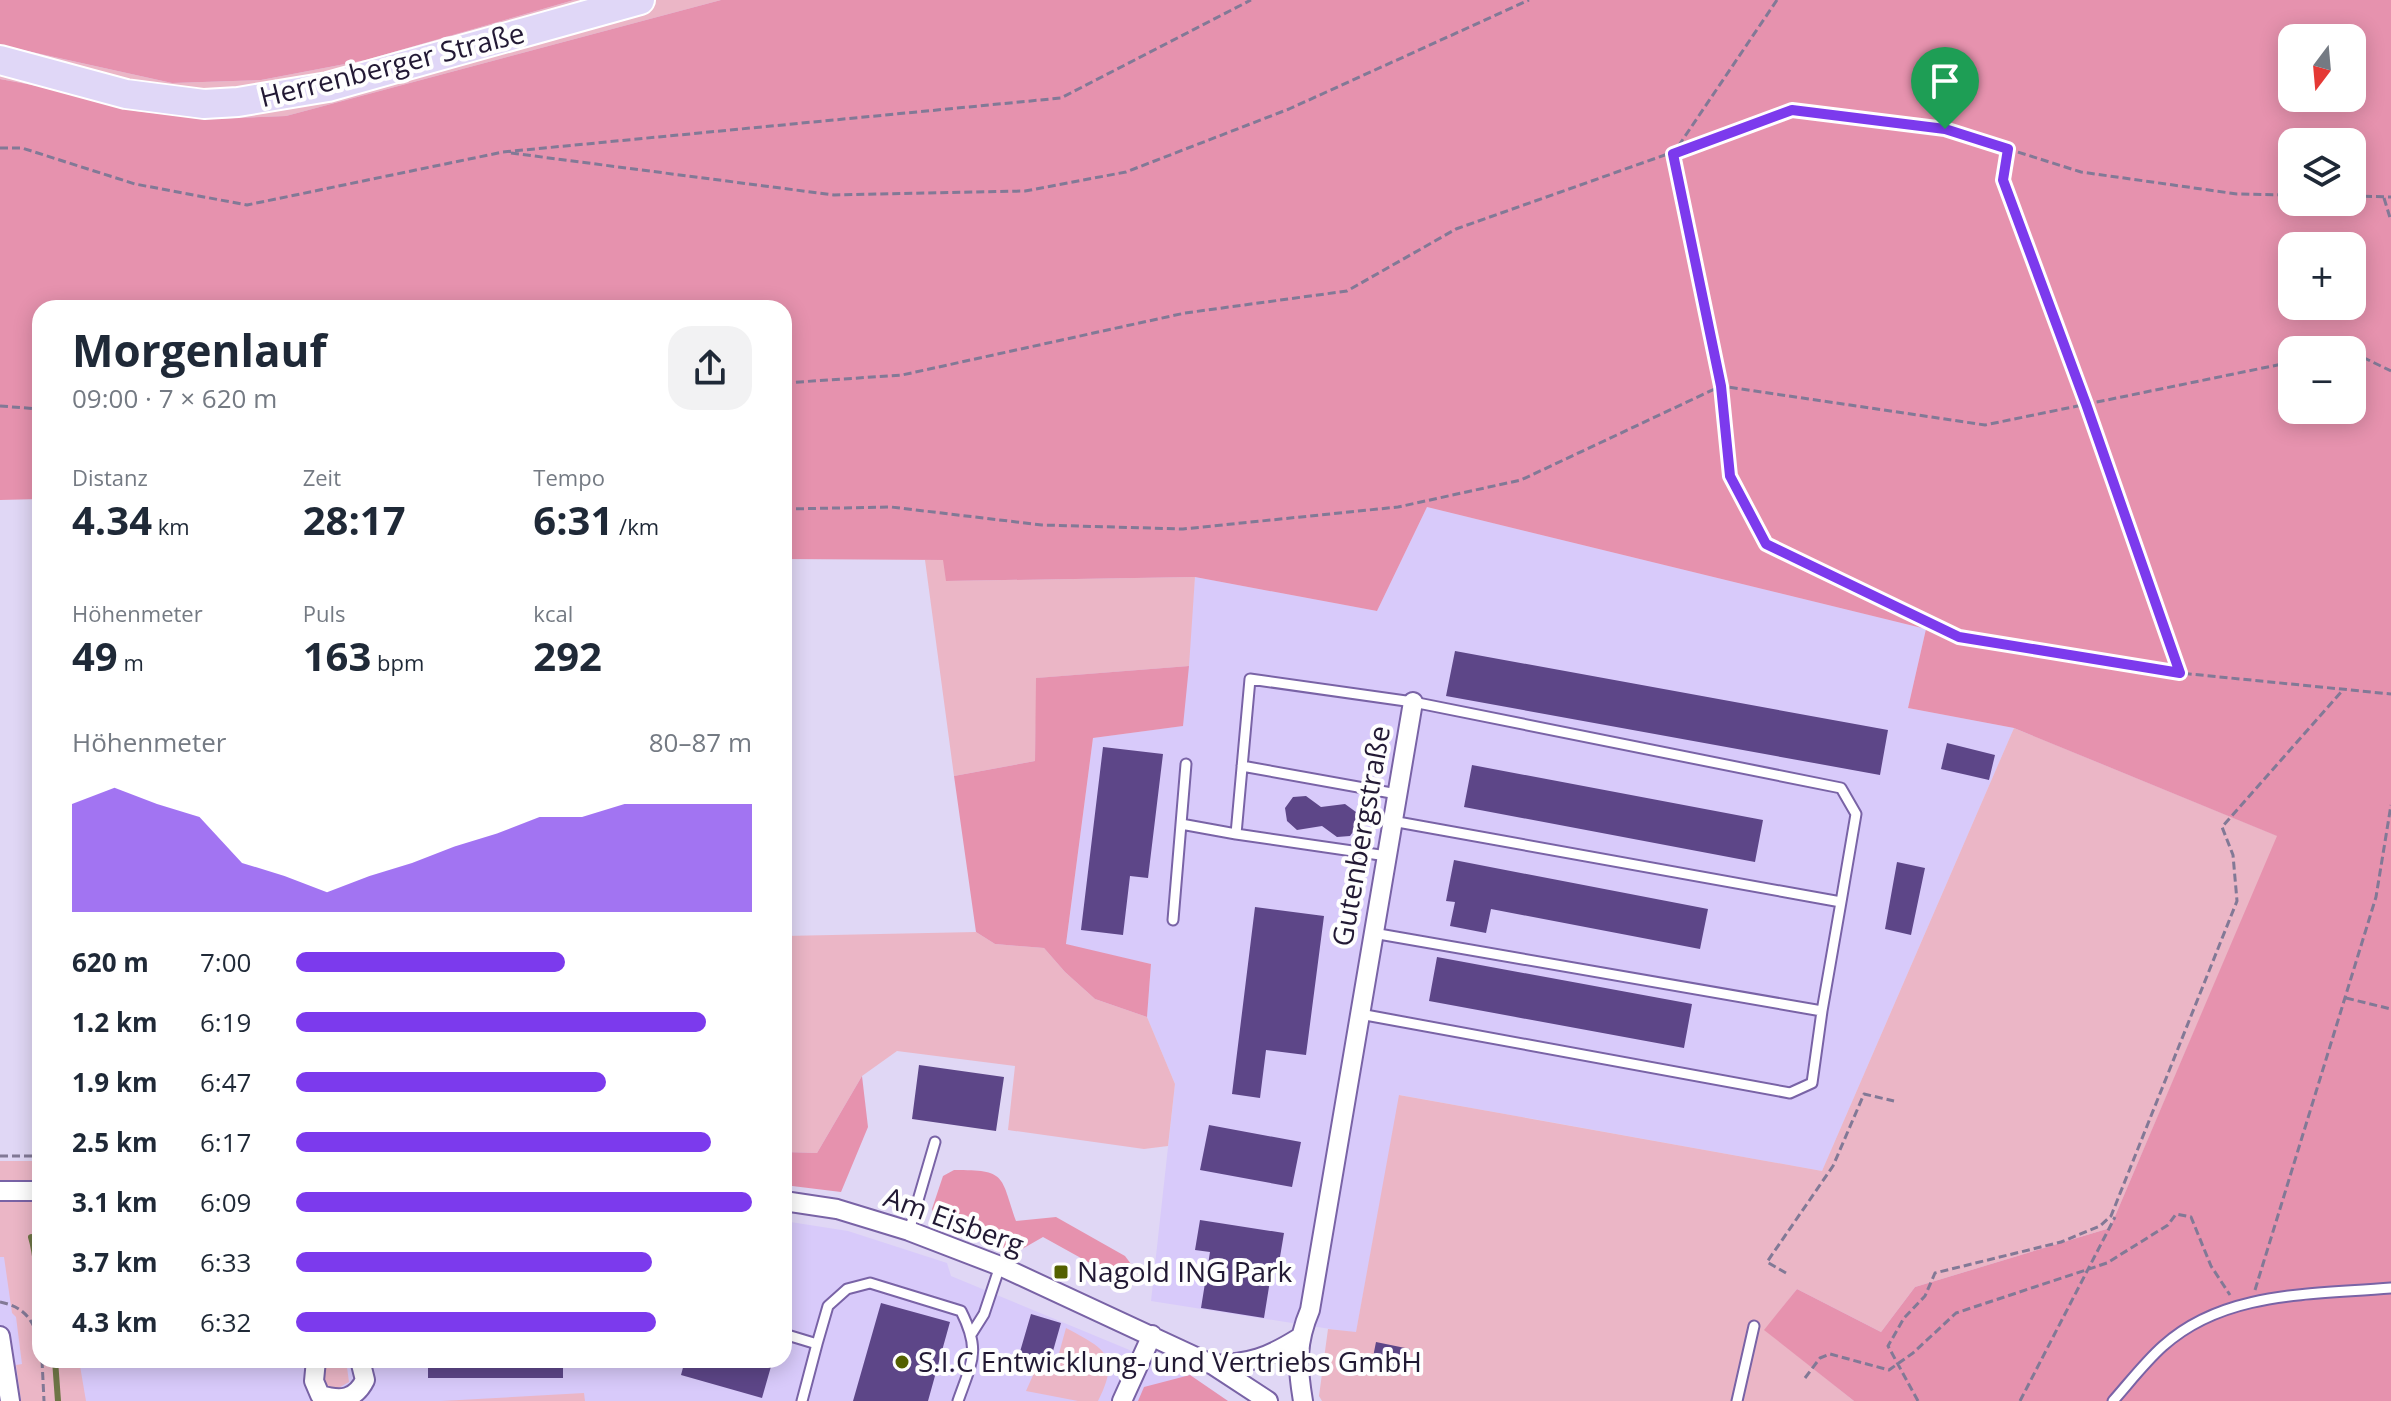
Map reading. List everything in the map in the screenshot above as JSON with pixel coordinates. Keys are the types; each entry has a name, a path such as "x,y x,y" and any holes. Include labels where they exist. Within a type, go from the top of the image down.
{"main road":[{"name":"Herrenberger Straße","path":"0,60 126,94 204,104 238,102 328,87 640,0"}],"street":[{"name":"Gutenbergstraße","path":"1303,1401 1299,1338 1310,1310 1413,702"},
{"path":"0,1191 32,1191"},
{"name":"Am Eisberg","path":"792,1202 837,1209 909,1231 1000,1266 1213,1365 1268,1401"},
{"path":"1122,1401 1152,1335"},
{"path":"0,1336 10,1401"},
{"path":"1213,1365 1250,1363 1273,1354 1299,1338"},
{"path":"315,1368 314,1381 320,1395 332,1399 348,1399 360,1389 365,1380 362,1368"}],"lane":[{"path":"1236,834 1250,679 1413,702"},
{"name":"Gutenbergstraße","path":"1359,1014 1790,1093 1812,1083 1856,814 1841,788 1413,702"},
{"path":"1173,920 1186,764"},
{"path":"1242,766 1397,794"},
{"path":"1392,821 1841,902"},
{"path":"1181,824 1387,856"},
{"path":"1373,933 1822,1011"},
{"path":"909,1231 935,1142"},
{"path":"972,1333 984,1314 1000,1266"},
{"path":"802,1401 828,1306 847,1289 870,1283 961,1311 972,1333 975,1353 958,1401"},
{"path":"2113,1401 2163,1345 2211,1314 2251,1301 2391,1288"},
{"path":"1737,1401 1754,1326"},
{"path":"792,1336 817,1344"}],"path":[{"path":"0,148 22,148 135,184 247,205 503,152 1061,98 1251,0"},
{"path":"503,152 834,195 1025,191 1126,172 1289,109 1529,0"},
{"path":"1777,0 1673,154 1721,386 1730,476 1766,544 1959,637 2180,673 2391,694"},
{"path":"792,382 902,375 1185,313 1347,291 1456,229 1792,110 1945,129 2081,172 2237,194 2278,195"},
{"path":"2008,149 2003,180 2086,404 2180,673"},
{"path":"2366,196 2391,197"},
{"path":"2384,196 2391,221"},
{"path":"2366,359 2391,371"},
{"path":"792,509 891,507 1042,525 1183,529 1398,507 1521,480 1721,386 1985,425 2278,365"},
{"path":"0,406 32,408"},
{"path":"1918,1401 1888,1346 1904,1318 1925,1296 1935,1273 2084,1234 2111,1216 2237,901 2233,855 2222,827 2343,690"},
{"path":"2251,1301 2376,897 2391,805"},
{"path":"2346,998 2391,1009"},
{"path":"1786,1273 1767,1262 1833,1166 1864,1094 1894,1101"},
{"path":"0,1156 32,1156"},
{"path":"1805,1378 1820,1358 1830,1354 1889,1370 1956,1313 2107,1263 2168,1225 2176,1214 2191,1217 2211,1266 2238,1305"},
{"path":"2020,1401 2115,1217"},
{"path":"0,1302 16,1305 32,1321"},
{"path":"42,1368 44,1401"}],"shaded area":[{"path":"0,0 574,0 366,60 261,80 172,83 0,45"},
{"path":"574,0 721,0 286,116 208,119 136,111 54,89 0,79 0,45 172,83 261,80 366,60"},
{"path":"721,0 2391,0 2391,1401 1854,1401 1764,1330 1797,1289 1881,1332 1915,1287 2110,1228 2277,836 2014,728 1908,708 1926,629 1427,507 1377,611 1195,577 946,581 943,560 792,559 792,300 32,300 32,499 0,500 0,79 54,89 136,111 208,119 286,116"},
{"path":"1427,507 1926,629 1908,708 2014,728 1822,1171 1400,1095 1356,1333 1151,1301 1175,1084 1147,1017 1151,964 1066,945 1093,738 1182,726 1195,577 1377,611"},
{"path":"925,560 944,560 947,581 1195,577 1189,666 1037,678 1035,761 954,776"},
{"path":"1189,666 1183,726 1093,738 1066,944 1151,964 1147,1017 1095,999 1044,948 995,944 976,932 954,776 1035,761 1036,678"},
{"path":"2014,728 2278,836 2110,1228 1915,1287 1881,1332 1797,1289 1765,1330 1854,1401 1322,1401 1319,1396 1328,1329 1356,1332 1399,1095 1822,1171"},
{"path":"976,932 995,944 1044,948 1095,999 1147,1017 1175,1084 1168,1146 1144,1149 1008,1130 1015,1066 897,1051 862,1076 817,1153 792,1152 792,936"},
{"path":"862,1076 868,1127 841,1192 792,1186 792,1152 817,1153"},
{"path":"0,1161 32,1161 32,1368 80,1368 86,1401 21,1401 16,1365 22,1364 16,1317 12,1313 4,1257 0,1257"},
{"path":"954,1170 993,1174 1003,1185 1016,1221 1056,1217 1125,1256 1137,1272 1108,1273 1043,1237 1015,1253 937,1223 932,1209 943,1176"},
{"path":"792,1222 848,1231 947,1263 951,1276 1190,1375 1228,1401 0,1401 0,1227 32,1333 32,1368 792,1368"},
{"path":"1066,1328 1091,1342 1105,1355 1108,1373 1098,1401 1078,1401 1026,1391 1034,1373 1053,1375"},
{"path":"323,1368 347,1368 349,1382 335,1390 326,1385 321,1376"},
{"path":"1190,1375 1228,1401 1138,1401 1144,1387"},
{"path":"584,1393 585,1401 441,1401"}],"building":[{"path":"1455,651 1888,730 1880,775 1446,696"},
{"path":"1947,743 1995,755 1989,780 1941,769"},
{"path":"1103,747 1163,754 1148,878 1130,876 1123,935 1081,930"},
{"path":"1472,765 1763,820 1755,862 1464,807"},
{"path":"1306,796 1321,807 1345,804 1356,812 1358,825 1350,836 1337,837 1322,826 1297,830 1287,821 1285,808 1293,797"},
{"path":"1454,860 1708,909 1700,949 1491,909 1486,933 1450,926 1455,902 1446,901"},
{"path":"1897,862 1925,868 1911,935 1885,929"},
{"path":"1255,907 1324,916 1306,1055 1266,1050 1260,1098 1232,1094"},
{"path":"1437,957 1692,1004 1684,1048 1429,1001"},
{"path":"919,1065 1004,1077 996,1131 912,1119"},
{"path":"1209,1125 1301,1142 1292,1187 1200,1170"},
{"path":"1200,1220 1284,1233 1279,1263 1273,1262 1264,1318 1201,1308 1210,1252 1195,1250"},
{"name":"S.I.C Entwicklung- und Vertriebs GmbH","path":"881,1303 950,1322 928,1401 853,1401"},
{"path":"1031,1314 1061,1323 1047,1372 1017,1362"},
{"path":"1376,1342 1410,1349 1405,1374 1371,1367"},
{"path":"428,1368 563,1368 563,1378 428,1378"},
{"path":"683,1368 771,1368 762,1398 681,1375"}],"waterway":[{"path":"31,1237 32,1242"},
{"path":"56,1368 58,1401"}],"place":[{"name":"Nagold ING Park","path":"1061,1272"},
{"name":"S.I.C Entwicklung- und Vertriebs GmbH","path":"902,1362"}],"route":[{"path":"1792,110 1945,129 2008,149 2003,180 2086,404 2180,673 1959,637 1766,544 1730,476 1721,386 1673,154 1792,110"}]}
